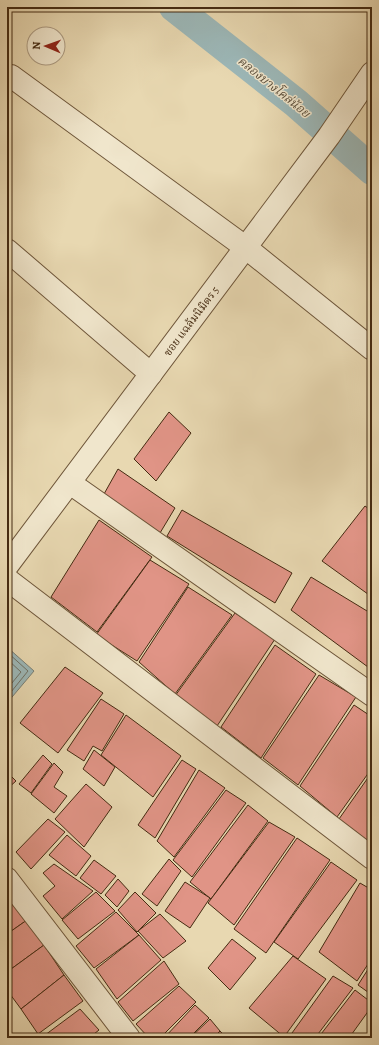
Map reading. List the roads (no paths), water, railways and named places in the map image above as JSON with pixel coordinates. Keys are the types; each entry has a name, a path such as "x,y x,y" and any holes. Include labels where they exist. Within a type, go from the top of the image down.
{"street":[{"name":"ซอย แฉล้มนิมิตร 5","path":"7,566 335,127 372,73"},
{"path":"11,76 245,247 372,349"},
{"path":"7,250 151,374"},
{"path":"70,483 372,695"},
{"path":"7,578 372,858"},
{"path":"7,879 129,1038"}],"water":[{"path":"7,647 34,671 7,703"}],"waterway":[{"name":"คลองบางโคล่น้อย","path":"174,7 296,103 372,170"}]}
